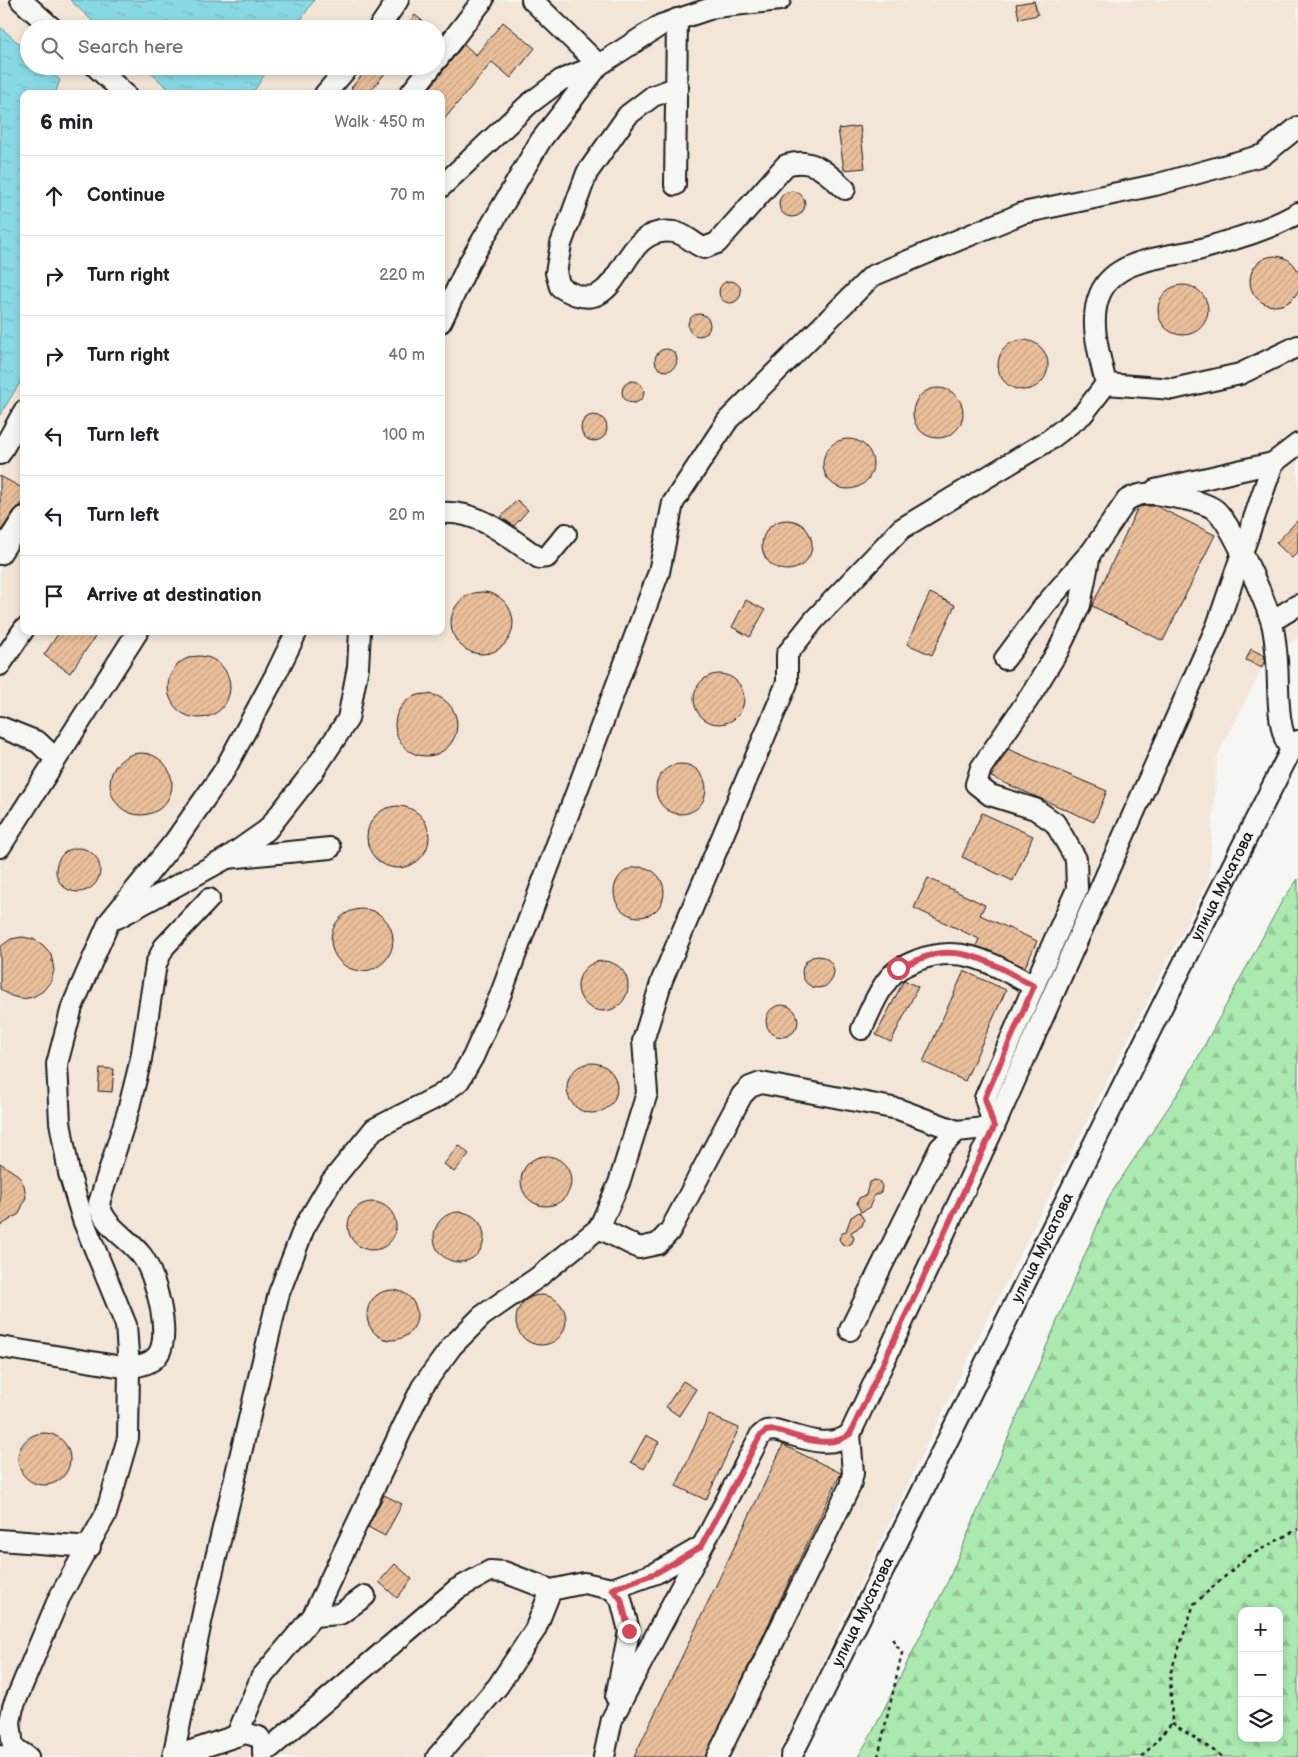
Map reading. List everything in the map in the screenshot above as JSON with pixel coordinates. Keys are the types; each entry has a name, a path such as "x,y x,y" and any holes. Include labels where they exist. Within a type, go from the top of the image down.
{"street":[{"path":"21,0 43,20"},
{"path":"384,20 398,0"},
{"path":"445,49 483,0"},
{"path":"532,0 599,65"},
{"path":"445,183 529,104 561,80 599,65 661,25 715,8 780,0"},
{"path":"675,185 678,87 677,19"},
{"path":"445,314 469,263 541,140 599,65"},
{"path":"105,75 121,90"},
{"path":"328,90 341,75"},
{"path":"413,90 425,75"},
{"path":"678,87 653,96 628,115 587,173 561,244 556,273 560,287 566,291 586,299 598,295 614,280 634,248 647,238 660,232 675,232 704,248 717,243 786,166 799,162 810,163 826,171 845,189"},
{"path":"173,1757 204,1608 279,1293 304,1228 331,1182 374,1129 439,1096 459,1082 473,1057 500,996 659,572 673,503 728,420 872,276 1023,213 1156,185 1263,155 1298,127"},
{"path":"237,1735 261,1678 313,1616 422,1387 452,1346 482,1316 537,1278 599,1228 619,1183 647,1093 643,1041 662,980 787,683 787,654 815,619 901,529 1049,440 1083,414 1106,384 1097,342 1096,317 1099,294 1112,276 1132,265 1203,249 1298,213"},
{"path":"1106,384 1172,389 1240,374 1298,346"},
{"path":"0,454 20,418"},
{"path":"1005,659 1045,605 1090,554 1127,500 1145,492 1273,463 1298,444"},
{"path":"717,1757 850,1486 853,1473 850,1434 994,1127 1217,626 1273,463"},
{"path":"1145,492 1195,500 1215,510 1230,530 1254,576 1272,621 1277,651 1283,737 1294,745"},
{"path":"445,513 466,514 484,521 539,558 547,557 566,534"},
{"path":"0,554 20,523"},
{"path":"994,1127 985,1098 1077,889 1076,858 1054,823 1035,809 990,795 976,784 981,768 1029,698 1058,651 1080,605 1090,554"},
{"path":"1272,621 1298,605"},
{"path":"0,665 20,635"},
{"path":"0,847 55,758 135,635"},
{"path":"28,1757 13,1747 10,1722 13,1707 59,1598 90,1547 106,1514 128,1438 129,1368 126,1325 83,1220 69,1173 60,1122 57,1064 72,1007 109,922 175,841 224,771 276,676 294,635"},
{"path":"109,922 228,858 267,830 314,769 348,719 358,667 360,635"},
{"path":"0,727 38,742 55,758"},
{"name":"улица Мусатова","path":"791,1757 1054,1228 1156,1014 1294,745"},
{"path":"228,858 330,848"},
{"path":"0,1347 129,1368 151,1362 160,1352 163,1336 158,1292 143,1258 128,1240 106,1222 101,1213 99,1203 128,1111 141,1059 156,964 164,947 209,899"},
{"path":"862,1029 887,980 898,968 934,954 955,953 983,959 1034,986"},
{"path":"599,1228 639,1248 658,1244 670,1231 742,1095 750,1087 761,1083 898,1109 956,1130 994,1127"},
{"path":"850,1330 940,1148 956,1130"},
{"path":"612,1719 760,1436 766,1431 774,1430 828,1444 840,1441 850,1434"},
{"path":"0,1540 90,1547"},
{"path":"262,1756 457,1589 472,1579 490,1572 504,1572 551,1590 584,1583 612,1589 656,1573 701,1547"},
{"path":"604,1757 629,1631 621,1599 612,1589"},
{"path":"437,1757 498,1686 535,1630 551,1590"},
{"path":"313,1616 340,1614 365,1596"},
{"path":"173,1757 245,1733 259,1737 263,1744 262,1756"},
{"path":"0,1756 5,1757"}],"path":[{"path":"1142,1757 1172,1723 1170,1674 1194,1604 1247,1558 1298,1529"},
{"path":"878,1757 902,1653 891,1637"},
{"path":"1172,1723 1223,1757"}],"shaded area":[{"path":"0,0 70,0 91,20 20,20 20,44 0,27"},
{"path":"314,0 1298,0 1298,638 1277,651 1269,665 1262,668 1217,757 1209,879 983,1328 776,1757 0,1757 0,415 20,382 20,635 445,635 445,90 255,90 264,75 445,75 445,20 301,20"},
{"path":"54,75 153,75 169,90 56,90 60,80"}],"green space":[{"path":"1298,879 1298,1757 858,1757 872,1733 948,1581 1110,1195 1182,1087 1282,901"}],"water":[{"path":"70,0 314,0 301,20 91,20"},
{"path":"0,27 20,44 20,75 54,75 60,80 56,90 20,90 20,382 0,415"},
{"path":"153,75 264,75 255,90 170,90"}],"building":[{"path":"1034,1 1038,15 1019,19 1016,4"},
{"path":"415,15 421,20 411,20"},
{"path":"503,22 535,48 511,78 492,62 445,118 445,90 428,90 440,75 445,75 445,68 464,44 476,55"},
{"path":"362,75 384,75 371,90 353,90 351,88"},
{"path":"860,126 865,168 844,170 838,129"},
{"path":"792,191 801,195 805,204 801,213 792,217 783,213 779,204 783,195"},
{"path":"1270,256 1280,256 1289,260 1298,271 1299,288 1296,295 1289,302 1280,306 1270,306 1261,302 1254,295 1250,286 1250,276 1254,267 1261,260"},
{"path":"730,281 738,284 741,292 738,300 730,303 722,300 719,292 722,284"},
{"path":"1178,285 1188,285 1201,292 1208,305 1208,315 1201,328 1188,335 1178,335 1169,331 1162,324 1158,315 1158,305 1162,296 1169,289"},
{"path":"699,314 707,317 710,325 707,333 699,336 691,333 688,325 691,317"},
{"path":"1018,340 1028,340 1041,347 1048,360 1048,370 1041,383 1028,390 1018,390 1009,386 1002,379 998,370 998,360 1002,351 1009,344"},
{"path":"666,349 674,352 677,360 674,368 666,371 658,368 655,360 658,352"},
{"path":"633,381 641,384 644,392 641,400 633,403 625,400 622,392 625,384"},
{"path":"933,388 943,388 956,395 963,408 963,418 956,431 943,438 933,438 924,434 917,427 913,418 913,408 917,399 924,392"},
{"path":"594,415 603,419 607,428 603,437 594,441 585,437 581,428 585,419"},
{"path":"843,439 853,439 866,446 873,459 873,469 866,482 853,489 843,489 834,485 827,478 823,469 823,459 827,450 834,443"},
{"path":"0,476 20,487 20,506 14,511 0,532"},
{"path":"517,500 528,510 514,526 501,517"},
{"path":"1156,506 1215,535 1163,641 1092,606 1138,507"},
{"path":"782,520 792,520 805,527 812,540 812,550 805,563 792,570 782,570 773,566 766,559 762,550 762,540 766,531 773,524"},
{"path":"1298,520 1298,552 1292,558 1276,543"},
{"path":"482,592 499,597 504,601 508,606 513,623 508,640 504,645 499,649 482,654 465,649 460,645 456,640 451,623 456,606 460,601 465,597"},
{"path":"930,593 955,605 932,655 907,644"},
{"path":"746,600 765,610 750,637 732,627"},
{"path":"57,635 96,635 70,673 44,655"},
{"path":"1251,649 1265,656 1262,668 1246,660"},
{"path":"199,656 216,661 221,665 225,670 230,687 225,704 221,709 216,713 199,718 182,713 177,709 173,704 168,687 173,670 177,665 182,661"},
{"path":"714,674 724,674 737,681 744,694 744,704 737,717 724,724 714,724 705,720 698,713 694,704 694,694 698,685 705,678"},
{"path":"426,694 443,699 448,703 452,708 457,725 452,742 448,747 443,751 426,756 409,751 404,747 400,742 395,725 400,708 404,703 409,699"},
{"path":"1008,749 1107,791 1094,822 991,777"},
{"path":"141,753 158,758 163,762 167,767 172,784 167,801 163,806 158,810 141,815 124,810 119,806 115,801 110,784 115,767 119,762 124,758"},
{"path":"676,764 686,764 699,771 706,784 706,794 699,807 686,814 676,814 667,810 660,803 656,794 656,784 660,775 667,768"},
{"path":"398,806 415,811 420,815 424,820 429,837 424,854 420,859 415,863 398,868 381,863 376,859 372,854 367,837 372,820 376,815 381,811"},
{"path":"982,813 1033,836 1013,881 962,857"},
{"path":"74,848 82,848 94,854 100,870 94,886 82,892 74,892 62,886 56,874 56,866 62,854"},
{"path":"634,867 644,867 657,874 664,887 664,897 657,910 644,917 634,917 625,913 618,906 614,897 614,887 618,878 625,871"},
{"path":"928,878 985,905 980,915 1037,941 1025,967 976,946 979,939 914,908"},
{"path":"362,909 379,914 384,918 388,923 393,940 388,957 384,962 379,966 362,971 345,966 340,962 336,957 331,940 336,923 340,918 345,914"},
{"path":"22,937 33,939 43,945 51,954 54,970 51,981 43,991 33,997 22,999 11,996 0,989 0,947 11,939"},
{"path":"818,956 824,957 829,961 833,966 833,978 829,983 824,987 818,988 812,987 807,983 803,978 802,972 803,966 807,961 812,957"},
{"path":"598,961 608,961 621,968 628,981 628,991 621,1004 608,1011 598,1011 589,1007 582,1000 578,991 578,981 582,972 589,965"},
{"path":"964,971 1006,990 965,1081 923,1062"},
{"path":"904,980 918,987 891,1042 876,1035"},
{"path":"782,1005 788,1006 793,1010 797,1015 797,1027 793,1032 788,1036 782,1037 776,1036 771,1032 767,1027 766,1021 767,1015 771,1010 776,1006"},
{"path":"587,1063 597,1063 610,1070 617,1083 617,1093 610,1106 597,1113 587,1113 578,1109 571,1102 567,1093 567,1083 571,1074 578,1067"},
{"path":"100,1068 114,1069 112,1092 98,1091"},
{"path":"459,1145 469,1154 454,1172 444,1164"},
{"path":"541,1156 551,1156 564,1163 571,1176 571,1186 564,1199 551,1206 541,1206 532,1202 525,1195 521,1186 521,1176 525,1167 532,1160"},
{"path":"0,1163 18,1175 24,1185 26,1197 19,1214 0,1226"},
{"path":"874,1180 879,1181 882,1186 881,1192 874,1196 869,1208 861,1212 857,1203 859,1198 866,1195 869,1183"},
{"path":"372,1202 381,1204 389,1209 394,1217 396,1226 394,1235 389,1243 381,1248 372,1250 363,1248 355,1243 350,1235 348,1226 350,1217 355,1209 363,1204"},
{"path":"454,1212 464,1212 477,1219 484,1232 484,1242 477,1255 464,1262 454,1262 445,1258 438,1251 434,1242 434,1232 438,1223 445,1216"},
{"path":"859,1212 864,1220 862,1226 851,1232 854,1238 852,1243 847,1246 842,1244 839,1239 841,1234 846,1231 851,1217"},
{"path":"387,1290 397,1290 410,1297 417,1310 417,1320 410,1333 397,1340 387,1340 378,1336 371,1329 367,1320 367,1310 371,1301 378,1294"},
{"path":"536,1295 546,1295 559,1302 566,1315 566,1325 559,1338 546,1345 536,1345 527,1341 520,1334 516,1325 516,1315 520,1306 527,1299"},
{"path":"683,1381 696,1389 679,1416 666,1407"},
{"path":"709,1415 739,1428 706,1500 676,1486"},
{"path":"44,1433 54,1435 62,1441 68,1449 70,1459 68,1469 62,1477 54,1483 44,1485 34,1483 26,1477 20,1469 18,1459 20,1449 26,1441 34,1435"},
{"path":"646,1435 659,1442 644,1469 631,1462"},
{"path":"783,1445 841,1473 705,1757 634,1757"},
{"path":"384,1495 402,1504 385,1536 368,1527"},
{"path":"395,1564 412,1579 397,1598 379,1582"}],"route":[{"path":"629,1631 621,1599 612,1589 656,1573 701,1547 760,1436 766,1431 774,1430 828,1444 840,1441 850,1434 994,1127 985,1098 1034,986 983,959 955,953 934,954 898,968"}]}
